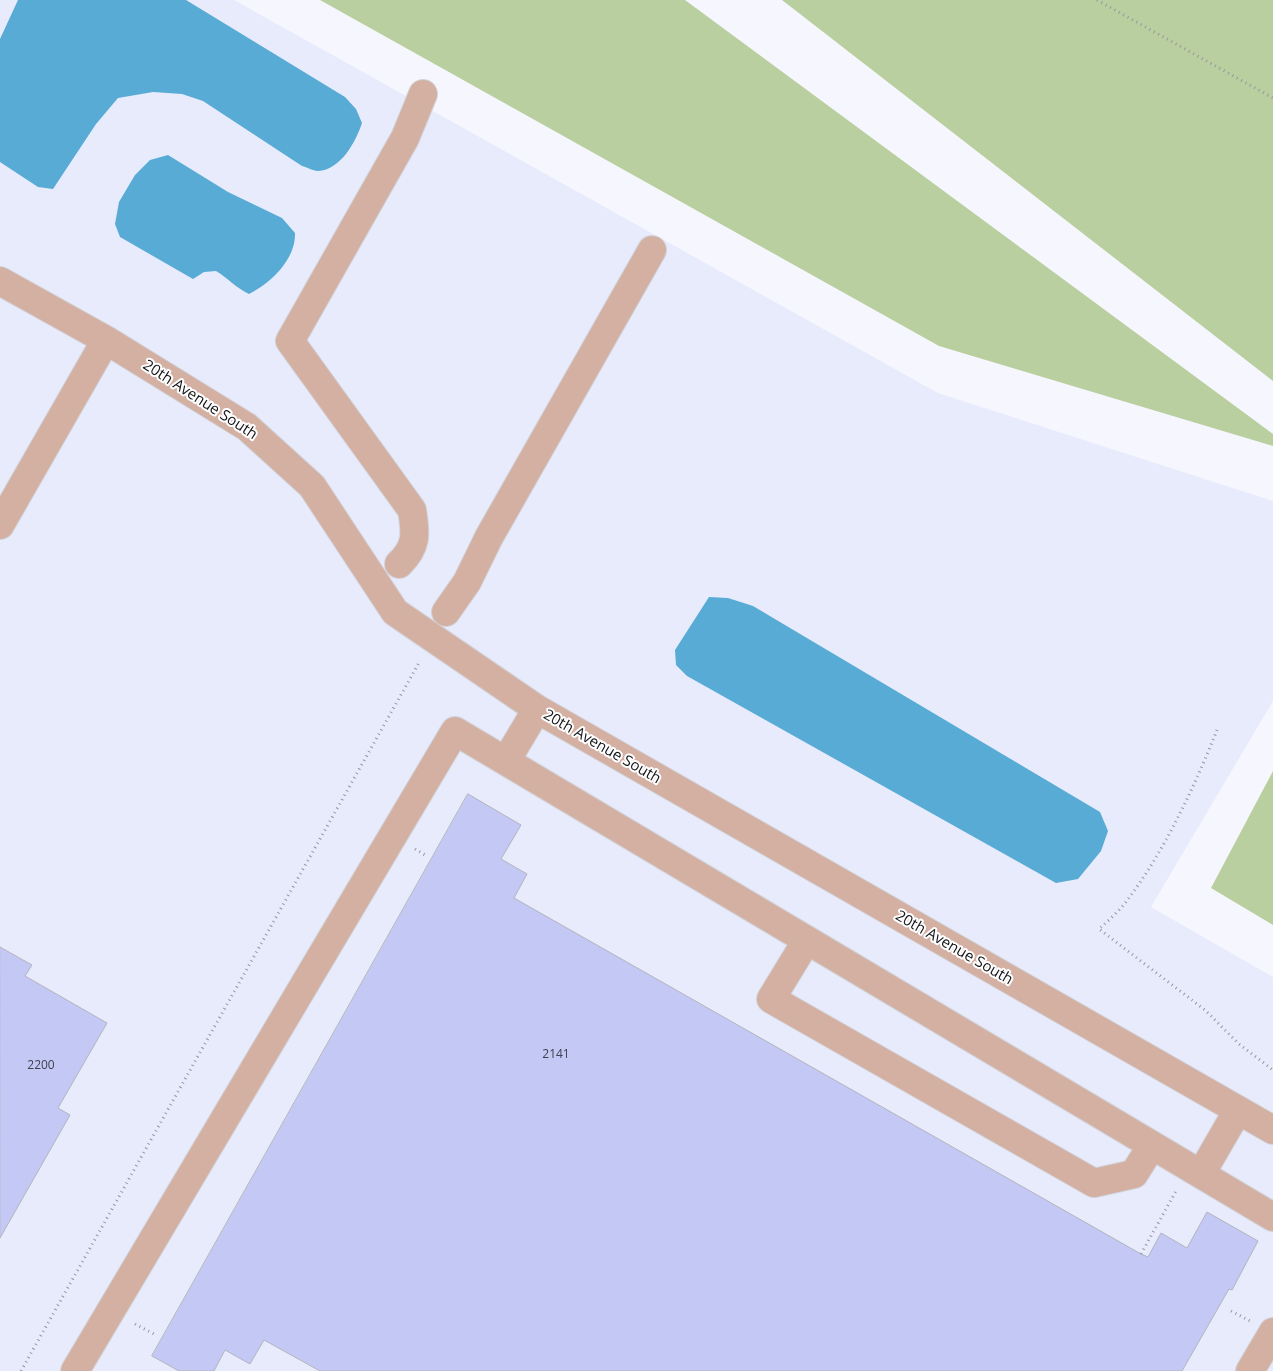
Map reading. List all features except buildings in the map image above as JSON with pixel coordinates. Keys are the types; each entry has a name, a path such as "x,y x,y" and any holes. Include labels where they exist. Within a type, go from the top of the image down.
{"street":[{"path":"399,564 409,554 416,532 412,510 290,341 405,138 423,94"},
{"path":"446,612 467,582 494,528 652,250"},
{"name":"20th Avenue South","path":"0,281 106,340 247,427 312,486 395,612 537,709 1273,1130"},
{"path":"0,525 106,340"},
{"path":"506,761 537,709"},
{"path":"75,1371 454,731 1273,1216"},
{"path":"807,940 771,999 1094,1183 1134,1174 1152,1145"},
{"path":"1201,1174 1238,1110"},
{"path":"1250,1371 1262,1327"}],"path":[{"path":"1097,0 1273,98"},
{"path":"21,1371 422,658"},
{"path":"1217,730 1193,791 1139,884 1124,904 1099,930 1205,1010 1239,1044 1273,1070"},
{"path":"1141,1254 1177,1190"},
{"path":"1231,1311 1262,1327"},
{"path":"135,1324 154,1334"}],"shaded area":[{"path":"0,0 234,0 938,393 1273,501 1273,701 1151,907 1273,977 1273,1371 0,1371"}],"green space":[{"path":"320,0 685,0 1273,434 1273,446 939,346"},
{"path":"782,0 1273,0 1273,381"},
{"path":"1273,771 1273,925 1211,888"}],"water":[{"path":"18,0 186,0 345,97 356,109 362,123 352,146 340,160 334,166 316,171 302,166 203,101 182,94 153,92 118,98 96,124 53,189 38,187 0,162 0,39"},
{"path":"168,155 228,192 282,218 295,233 294,243 287,261 266,283 249,294 216,271 204,272 193,279 120,237 115,224 119,202 135,175 150,160"},
{"path":"709,597 728,598 753,606 1100,812 1108,831 1101,851 1078,879 1056,883 687,676 676,665 675,650"}]}
